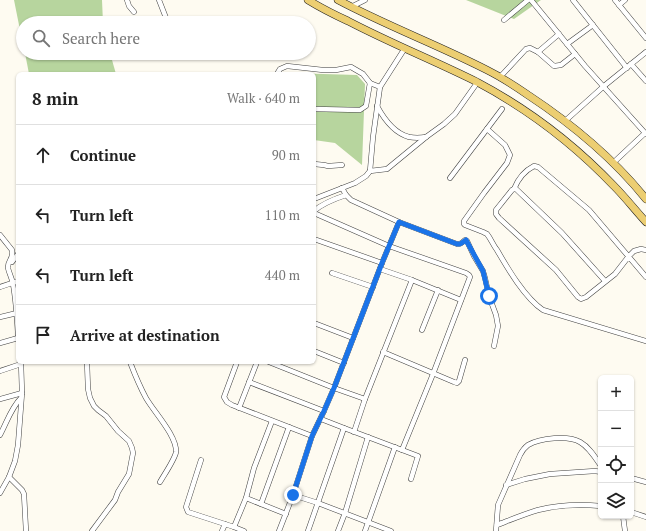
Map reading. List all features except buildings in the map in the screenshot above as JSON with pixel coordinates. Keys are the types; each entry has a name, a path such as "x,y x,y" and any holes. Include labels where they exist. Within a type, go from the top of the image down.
{"main road":[{"path":"308,0 315,5 477,83 512,102 535,117 562,138 614,186 646,222"},
{"path":"338,0 487,70 542,104 595,146 646,199"},
{"path":"360,27 365,14"}],"street":[{"path":"127,0 129,6 134,12"},
{"path":"159,0 165,16"},
{"path":"351,7 365,0"},
{"path":"504,20 528,0"},
{"path":"531,0 575,54 646,134 613,163"},
{"path":"573,0 627,68"},
{"path":"615,0 646,38"},
{"path":"619,5 625,0"},
{"path":"567,44 593,26"},
{"path":"538,52 559,34"},
{"path":"370,171 380,87 405,48"},
{"path":"500,77 526,48 530,48 538,52 554,66 561,65 575,54"},
{"path":"565,121 604,86 646,52"},
{"path":"631,64 646,81"},
{"path":"278,72 280,69 287,66 323,70 336,70 352,67 363,74 370,83 380,87"},
{"path":"316,109 360,110 366,106 370,83"},
{"path":"316,198 362,179 370,171 387,169 455,114 477,83"},
{"path":"377,106 390,126 409,137 426,138"},
{"path":"450,178 502,109"},
{"path":"487,129 505,145 510,155 507,163 475,204 464,221 464,224 487,234 510,272 536,306 558,315 646,341"},
{"path":"316,164 342,166"},
{"path":"646,250 638,249 629,256 615,274 586,297 581,299 556,270 496,214 496,210 514,189 518,180 524,173 534,166 538,167 589,210 629,256 646,277"},
{"path":"342,188 351,200 399,222 457,244 460,244 465,240 467,241 483,271 489,296 496,315 498,326 494,346"},
{"path":"514,189 516,189 562,233 606,281"},
{"path":"316,210 331,200 346,195"},
{"path":"316,213 389,246 466,273 470,277 402,450"},
{"path":"279,531 293,495 312,436 334,388 399,222"},
{"path":"0,235 12,250 12,256 8,266 16,307"},
{"path":"316,240 382,263"},
{"path":"8,266 16,256"},
{"path":"380,269 462,300"},
{"path":"332,274 373,287"},
{"path":"354,432 365,399 412,280"},
{"path":"0,287 16,282"},
{"path":"422,330 438,290"},
{"path":"0,317 16,313"},
{"path":"316,324 353,338"},
{"path":"0,343 16,337"},
{"path":"316,352 344,363"},
{"path":"384,352 457,383 466,360"},
{"path":"0,370 18,364"},
{"path":"0,493 9,477 15,461 18,446 22,393 21,364"},
{"path":"87,364 88,389 94,406 106,416 129,441 133,454 129,474 115,500 92,531"},
{"path":"131,364 142,391 169,431 176,452 160,482"},
{"path":"236,364 224,397 227,402 312,436"},
{"path":"239,408 256,364"},
{"path":"274,364 365,399"},
{"path":"249,382 324,411"},
{"path":"0,399 22,393"},
{"path":"0,434 16,403 21,398"},
{"path":"321,419 418,456 411,479"},
{"path":"234,527 246,498 254,468 272,421"},
{"path":"261,504 290,427"},
{"path":"308,531 344,428"},
{"path":"338,531 368,437"},
{"path":"496,531 498,505 524,449 537,441 560,438 574,439 585,445 598,462"},
{"path":"365,531 394,447"},
{"path":"201,460 186,507 188,512 244,531"},
{"path":"506,485 525,479 550,474 598,472"},
{"path":"9,477 24,494 26,531"},
{"path":"634,479 646,482"},
{"path":"293,495 391,531"},
{"path":"246,498 286,514"},
{"path":"496,525 538,510 568,505 598,506"},
{"path":"634,513 646,517"},
{"path":"623,519 625,531"},
{"path":"222,531 225,524"}],"green space":[{"path":"14,0 102,0 103,16 17,16"},
{"path":"466,0 541,0 514,19"},
{"path":"26,60 112,60 115,72 29,72"},
{"path":"316,74 357,75 365,84 362,165 335,143 316,140"}],"route":[{"path":"293,495 312,436 334,388 399,222 457,244 460,244 466,240 483,271 489,296"}]}
